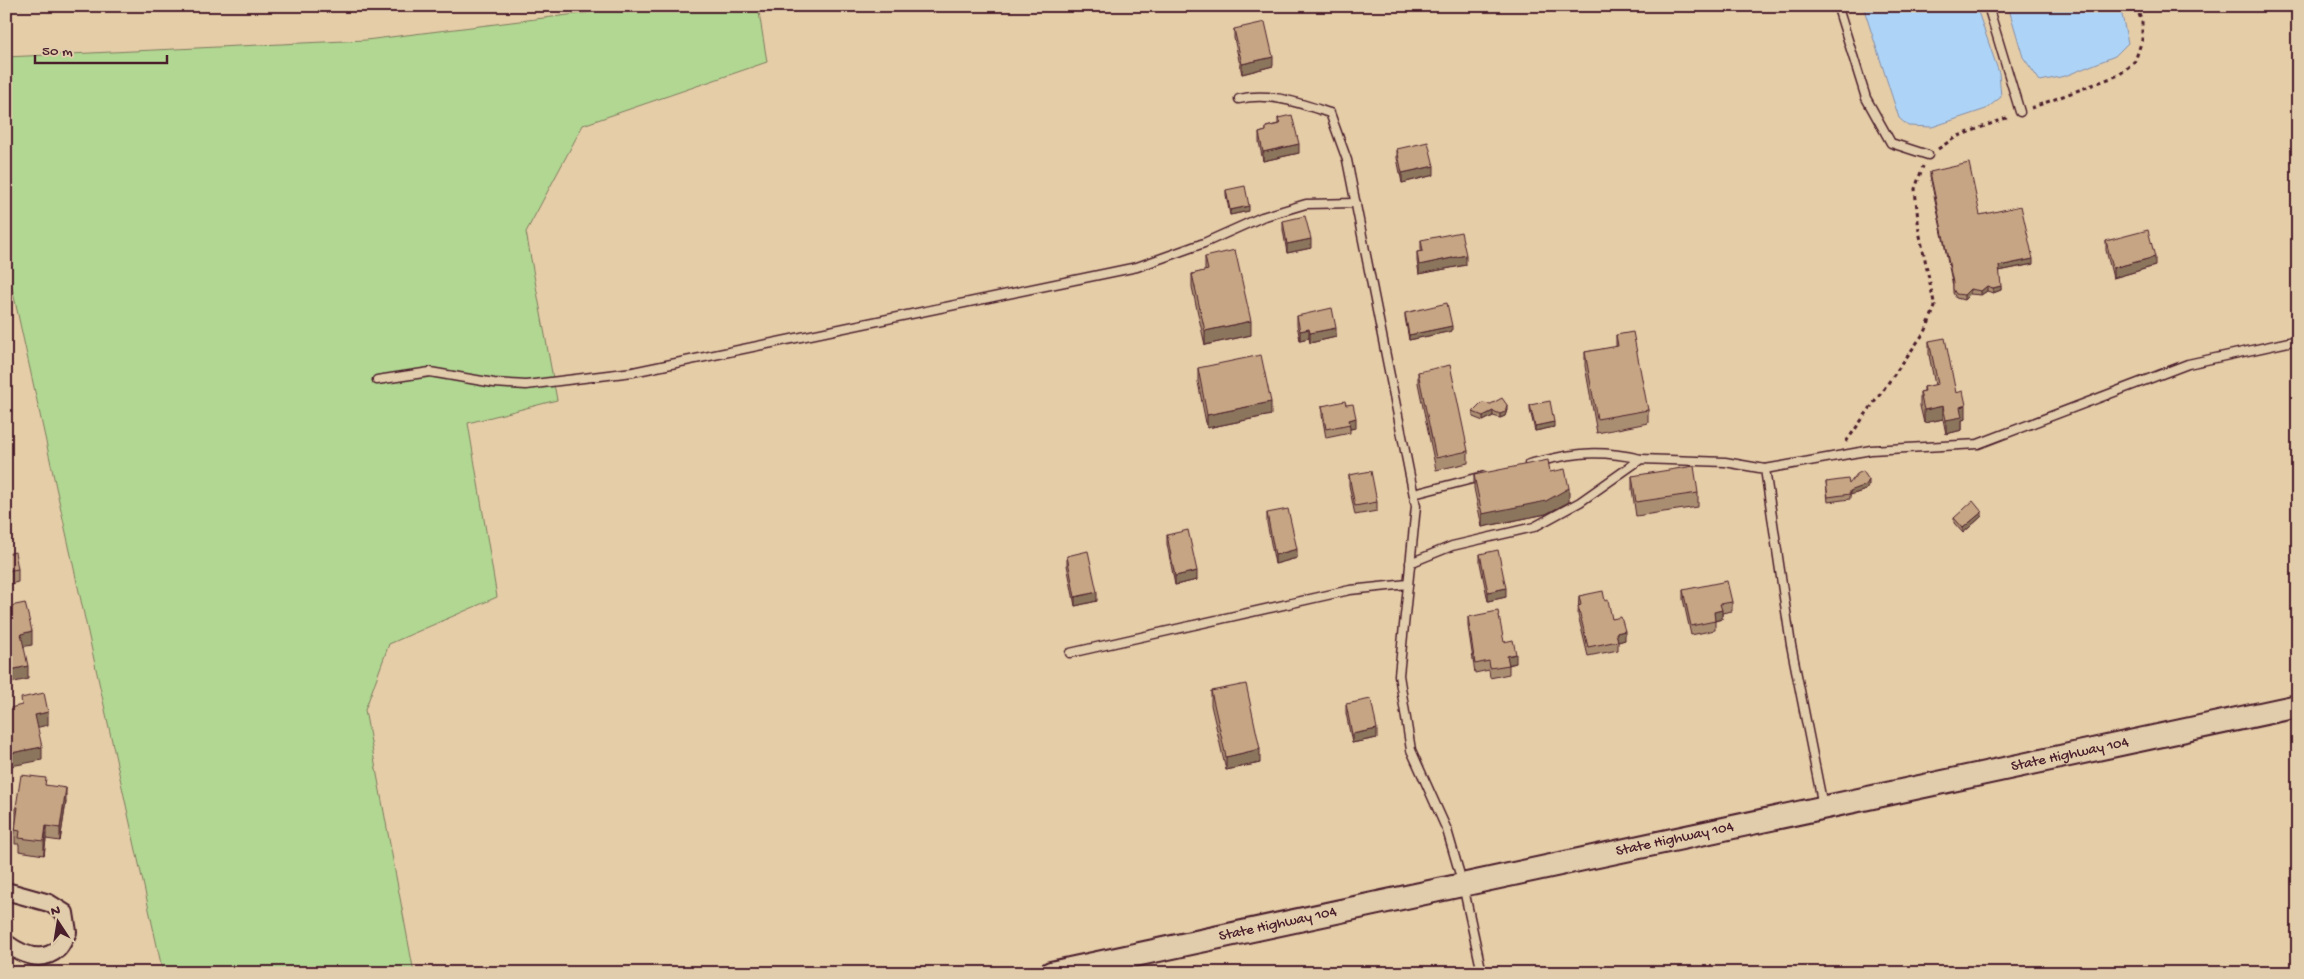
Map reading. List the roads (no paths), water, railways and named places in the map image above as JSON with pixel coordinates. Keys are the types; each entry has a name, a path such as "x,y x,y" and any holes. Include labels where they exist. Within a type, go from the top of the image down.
{"main road":[{"name":"State Highway 104","path":"1051,973 2298,706"}],"street":[{"path":"6,891 50,903 65,913 68,932 58,949 40,957 21,954 6,944"}],"lane":[{"path":"1841,6 1839,11 1866,98 1892,143 1928,155"},
{"path":"1988,6 2020,112"},
{"path":"1239,100 1254,96 1279,97 1330,113 1347,160 1416,506 1399,675 1411,750 1447,830 1463,885 1482,973"},
{"path":"377,380 430,372 494,383 526,385 633,372 1138,267 1204,243 1262,217 1306,204 1356,203"},
{"path":"1523,466 1569,454 1614,453 1641,459 1725,462 1765,468 1871,450 1978,444 2188,364 2298,340"},
{"path":"1410,563 1452,546 1534,527 1580,502 1641,459"},
{"path":"1765,468 1791,645 1823,808"},
{"path":"1414,494 1496,473"},
{"path":"1070,653 1350,590 1408,584"}],"water":[{"path":"1863,6 1976,6 1999,73 2001,97 1986,109 1932,127 1908,126 1899,118"},
{"path":"2008,6 2120,6 2128,43 2115,56 2065,76 2040,81 2023,57"}]}
